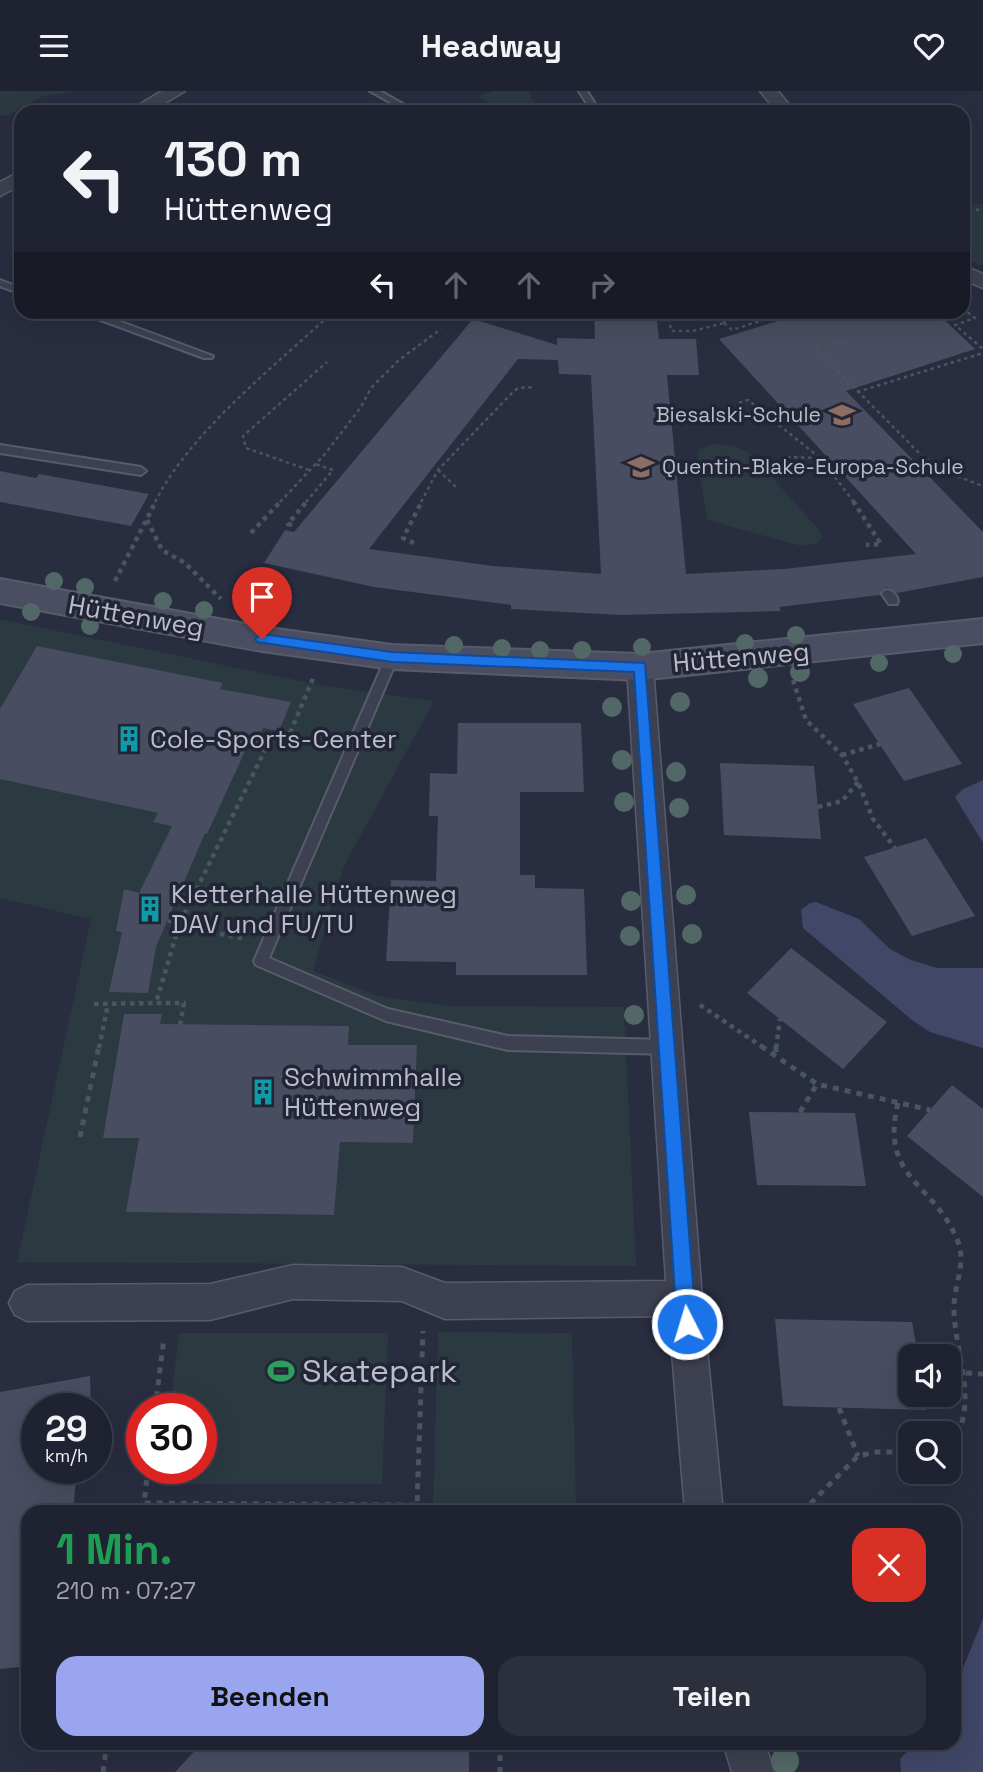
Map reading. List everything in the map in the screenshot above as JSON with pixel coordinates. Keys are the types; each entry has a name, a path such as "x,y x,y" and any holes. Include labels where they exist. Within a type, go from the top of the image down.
{"main road":[{"name":"Hüttenweg","path":"0,591 262,639 392,657 640,667 983,631"}],"street":[{"path":"149,105 176,91"},
{"path":"769,91 780,105"},
{"path":"640,667 685,1299 703,1505"},
{"path":"27,1303 210,1302 293,1282 402,1284 445,1301 685,1299"},
{"path":"746,1750 753,1772"}],"lane":[{"path":"374,91 400,105"},
{"path":"103,319 208,356"},
{"path":"0,449 141,471"},
{"path":"392,657 261,961 386,1015 508,1043 668,1047"}],"path":[{"path":"970,307 977,305"},
{"path":"857,392 983,351 955,325 975,318 970,314"},
{"path":"111,588 168,477 226,412 325,319"},
{"path":"669,319 671,331 693,331 724,323"},
{"path":"724,323 725,319"},
{"path":"724,323 732,330 766,319"},
{"path":"251,533 315,464 361,407 372,388 398,360 441,329"},
{"path":"847,340 816,349 922,456 951,474 983,486"},
{"path":"309,470 246,449 243,436 327,362"},
{"path":"414,543 403,538 439,470 512,393 518,388 535,387"},
{"path":"739,403 748,400 820,458 842,484 881,544 866,545"},
{"path":"787,457 820,458"},
{"path":"292,525 288,524 333,470 315,464"},
{"path":"439,470 457,488"},
{"path":"147,520 162,549 184,563 223,601"},
{"path":"156,1003 179,925 268,744 288,738 315,672"},
{"path":"793,679 806,720 842,755 858,782 873,819 895,848"},
{"path":"842,755 880,744"},
{"path":"818,807 836,806 858,782"},
{"path":"168,920 179,925 268,944"},
{"path":"94,1004 184,1003 180,1025"},
{"path":"80,1137 107,1004"},
{"path":"700,1005 817,1084 930,1110"},
{"path":"776,1058 776,1035 780,1019"},
{"path":"800,1112 817,1084"},
{"path":"898,1103 891,1121 892,1146 906,1173 948,1221 959,1243 963,1265 954,1307 966,1373 965,1424 961,1436"},
{"path":"417,1505 424,1293"},
{"path":"157,1393 169,1303"},
{"path":"966,1373 983,1374"},
{"path":"839,1408 858,1456"},
{"path":"814,1505 858,1456 876,1452 898,1452"},
{"path":"146,1484 144,1503 253,1505"},
{"path":"103,1772 106,1750"},
{"path":"500,1750 500,1772"}],"shaded area":[{"path":"0,91 72,91 41,97 27,105 14,105 14,112 7,116 0,115"},
{"path":"496,91 528,91 535,105 493,105 478,96"},
{"path":"983,203 983,266 970,260 970,205"},
{"path":"713,444 735,446 751,454 821,532 822,538 818,543 801,546 707,520 697,454 700,449"},
{"path":"0,619 325,686 434,701 343,868 313,971 378,996 449,1006 624,1007 636,1266 17,1262 91,919 0,898"},
{"path":"438,1332 572,1333 576,1505 433,1505"},
{"name":"Skatepark","path":"179,1333 388,1333 382,1484 217,1484 217,1393 172,1393"}],"water":[{"path":"983,780 983,843 955,797 963,789"},
{"path":"816,902 859,919 890,949 911,960 937,968 983,968 983,1048 930,1032 912,1020 803,928 801,910"},
{"path":"983,1619 983,1772 901,1772 900,1759 909,1750 961,1750 961,1673"}],"building":[{"path":"473,319 557,345 557,338 595,339 594,319 657,319 659,339 696,339 699,375 667,375 686,574 784,569 916,554 719,339 784,319 943,319 975,349 846,391 983,532 983,577 897,593 887,587 880,595 779,607 781,611 620,615 511,609 511,605 374,587 264,563 285,530 294,532","holes":["518,359 558,360 559,374 591,375 601,574 493,566 369,549"]},
{"path":"0,471 36,478 39,474 149,494 131,526 0,502"},
{"name":"Cole-Sports-Center","path":"37,646 223,683 220,689 291,702 279,731 263,728 254,749 247,747 207,834 205,833 156,947 148,993 109,992 122,932 116,931 124,889 139,893 172,826 153,822 158,813 0,779 0,709"},
{"path":"909,688 962,764 904,781 853,704"},
{"path":"458,723 581,723 584,792 520,792 520,875 535,875 535,888 584,889 587,975 456,975 456,962 386,961 391,880 436,881 438,816 429,816 430,773 457,774"},
{"path":"720,763 814,766 821,839 724,835"},
{"path":"926,838 975,916 912,936 864,857"},
{"path":"791,948 887,1022 843,1069 747,993"},
{"name":"Schwimmhalle Hüttenweg","path":"124,1014 162,1014 160,1024 349,1026 348,1045 417,1045 413,1143 340,1142 334,1215 126,1212 139,1138 103,1138"},
{"path":"952,1085 983,1109 983,1197 907,1136"},
{"path":"749,1112 855,1113 866,1186 757,1185"},
{"path":"775,1319 912,1322 916,1344 898,1344 898,1407 925,1407 926,1410 783,1406"},
{"path":"90,1376 91,1393 21,1393 21,1484 76,1484 74,1505 21,1505 21,1667 0,1669 0,1392"},
{"path":"195,1750 469,1750 469,1772 175,1772"}],"place":[{"name":"Biesalski-Schule","path":"842,415"},
{"name":"Quentin-Blake-Europa-Schule","path":"641,467"},
{"name":"Cole-Sports-Center","path":"129,739"},
{"name":"Kletterhalle Hüttenweg DAV und FU/TU","path":"150,909"},
{"name":"Schwimmhalle Hüttenweg","path":"263,1092"},
{"name":"Skatepark","path":"281,1371"}],"route":[{"path":"262,639 392,657 640,667 687,1324"}]}
